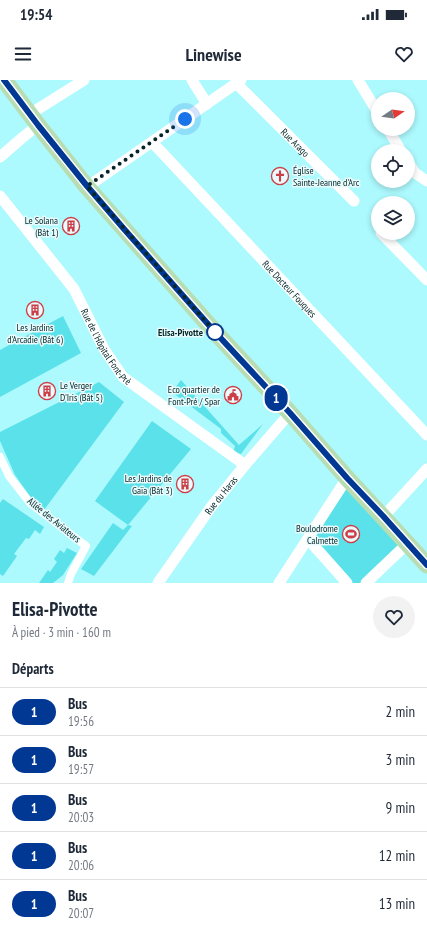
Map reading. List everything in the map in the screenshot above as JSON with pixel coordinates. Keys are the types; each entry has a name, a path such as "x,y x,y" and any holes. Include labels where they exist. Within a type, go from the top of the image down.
{"main road":[{"path":"4,80 87,186 215,332 427,564"}],"street":[{"path":"0,157 22,138 34,120 84,80"},
{"path":"192,80 207,104"},
{"path":"358,80 371,101"},
{"path":"87,186 238,82"},
{"name":"Rue Arago","path":"238,82 354,201"},
{"name":"Rue Docteur Fouques","path":"152,142 427,435"},
{"path":"415,173 427,181"},
{"name":"Rue de l'Hôpital Font-Pré","path":"0,196 74,289 104,349 123,377 245,465"},
{"path":"388,240 427,280"},
{"name":"Rue du Haras","path":"158,583 211,507 290,413"},
{"name":"Allée des Aviateurs","path":"0,457 9,476 30,503 86,546 71,574 68,583"},
{"path":"383,516 427,469"},
{"path":"279,583 347,478"},
{"path":"308,539 347,583"},
{"path":"366,583 408,543"}],"shaded area":[{"path":"63,316 81,353 0,397 0,350"},
{"path":"181,380 239,445 263,424 241,454 233,452 235,446 221,433 221,429 172,392"},
{"path":"99,382 124,402 44,510 34,502 15,475 0,441 0,432"},
{"path":"152,421 191,449 128,525 95,501"},
{"path":"348,486 400,545 362,583 350,583 311,538"},
{"path":"3,499 44,527 40,534 35,530 29,539 26,538 14,554 17,556 3,576 0,574 0,503"},
{"path":"113,523 123,530 128,525 132,526 94,576 81,569"},
{"path":"67,548 77,553 63,575 53,583 39,583 48,570 50,572 57,562 54,559 60,550 64,553"}],"bus line":[{"name":"1","path":"4,80 87,186 124,229 215,332 427,565"}],"place":[{"name":"Église Sainte-Jeanne d'Arc","path":"280,176"},
{"name":"Le Solana (Bât 1)","path":"71,226"},
{"name":"Les Jardins d'Arcadie (Bât 6)","path":"35,310"},
{"name":"Elisa-Pivotte","path":"215,332"},
{"name":"Le Verger D'Iris (Bât 5)","path":"47,391"},
{"name":"Eco quartier de Font-Pré / Spar","path":"233,395"},
{"name":"Les Jardins de Gaïa (Bât 3)","path":"185,484"},
{"name":"Boulodrome Calmette","path":"351,534"}],"route":[{"path":"185,119 87,186 215,332"}]}
